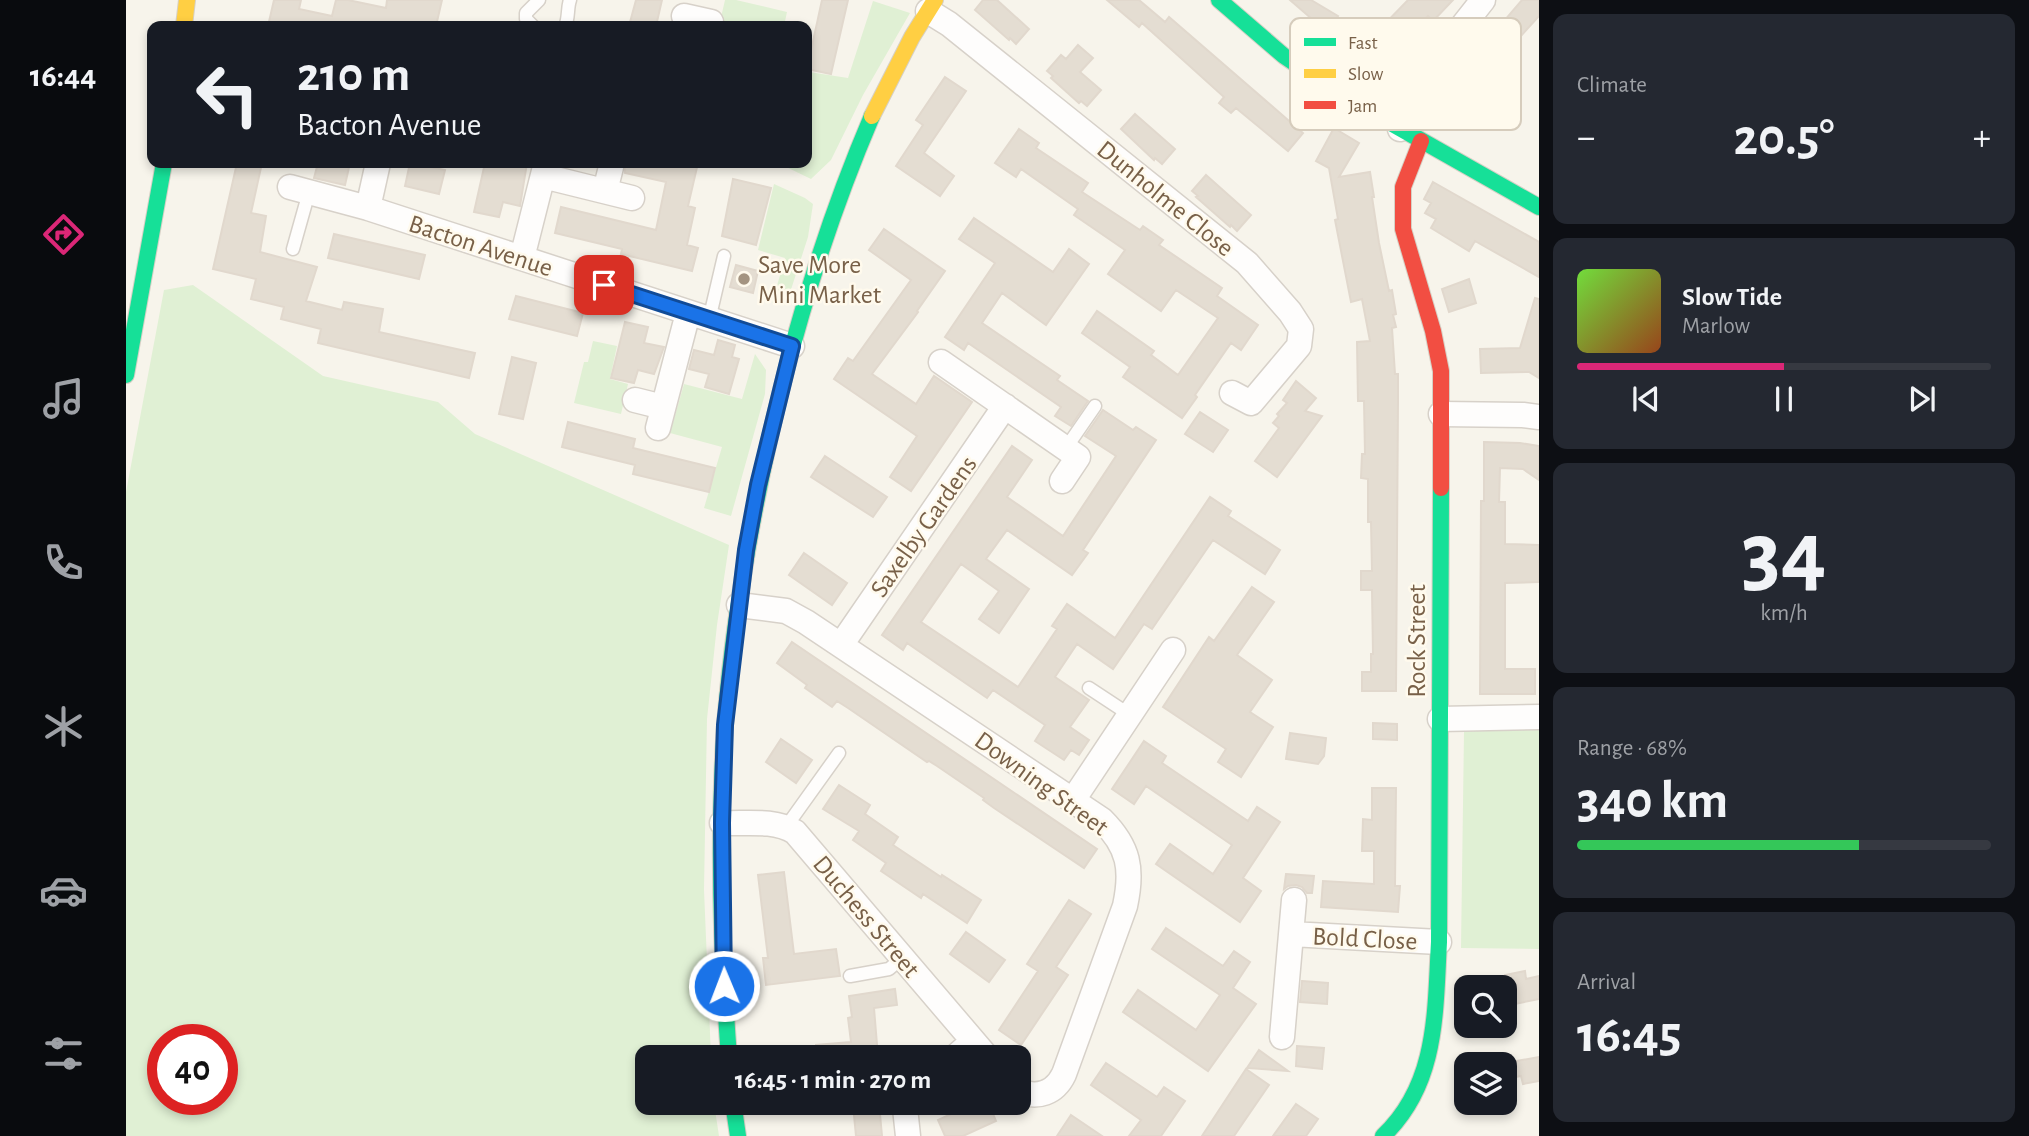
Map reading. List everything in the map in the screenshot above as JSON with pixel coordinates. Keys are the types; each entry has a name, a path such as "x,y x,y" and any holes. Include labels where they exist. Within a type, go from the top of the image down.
{"street":[{"path":"184,21 187,0"},
{"path":"186,21 194,0"},
{"path":"1219,0 1290,60"},
{"path":"1469,18 1483,0"},
{"path":"728,1045 724,986 722,823 725,725 738,605 758,485 792,346 827,230 849,169 872,115 931,6"},
{"name":"Dunholme Close","path":"931,6 949,24 1247,263 1290,312 1301,329 1299,346 1251,403 1232,393"},
{"path":"685,14 708,21"},
{"path":"1402,130 1539,207"},
{"path":"1411,135 1413,130"},
{"name":"Rock Street","path":"1393,1133 1413,1100 1423,1073 1435,1009 1439,942 1441,370 1433,331 1403,229 1404,187 1411,135"},
{"path":"126,375 163,168"},
{"path":"368,208 377,168"},
{"path":"522,258 545,169 609,174 632,198"},
{"name":"Bacton Avenue","path":"299,189 368,208 792,346"},
{"path":"635,400 660,417 698,316"},
{"path":"941,362 1079,457 1062,481"},
{"name":"Saxelby Gardens","path":"841,645 1005,406"},
{"path":"1441,414 1539,417"},
{"name":"Downing Street","path":"738,605 786,611 806,622 1073,800 1101,820 1122,844 1129,865 1125,906 1059,1084 1048,1092 1031,1095"},
{"path":"1073,800 1130,715 1161,655"},
{"path":"1440,719 1539,717"},
{"path":"722,823 777,824 786,827"},
{"name":"Duchess Street","path":"786,827 806,843 903,957 967,1045"},
{"name":"Bold Close","path":"1282,1037 1294,900"},
{"name":"Bold Close","path":"1291,934 1439,942"},
{"path":"735,1115 738,1136"},
{"path":"906,1115 908,1136"}],"lane":[{"path":"528,21 526,13 539,0"},
{"path":"567,21 569,0"},
{"path":"293,249 299,189"},
{"path":"698,316 724,256"},
{"path":"1066,448 1095,407"},
{"path":"1089,688 1130,715"},
{"path":"786,827 839,752"},
{"path":"850,976 889,969 903,957"}],"green space":[{"path":"725,0 787,12 785,21 720,21"},
{"path":"873,1 910,13 863,95 831,160 811,179 788,168 812,168 812,72 848,78"},
{"path":"774,184 813,204 808,237 786,305 772,303 785,258 758,250"},
{"path":"193,285 323,376 438,402 475,434 729,545 707,719 704,890 710,1045 635,1045 635,1115 716,1115 719,1136 126,1136 126,492 164,290"},
{"path":"593,341 617,346 610,379 628,384 621,414 574,403 584,362 588,362"},
{"path":"755,354 766,370 765,394 731,516 704,508 722,447 670,433 684,384 742,399"},
{"path":"1539,725 1539,949 1461,948 1464,732 1471,727"}],"building":[{"path":"274,0 301,0 299,9 332,16 336,0 386,8 387,0 442,0 437,21 269,21"},
{"path":"636,0 662,0 657,21 630,21"},
{"path":"822,0 848,0 831,74 812,70 812,46"},
{"path":"983,0 997,0 1029,29 1016,44 975,10"},
{"path":"1107,0 1139,0 1165,22 1169,17 1290,122 1290,130 1300,130 1303,133 1288,151 1236,108 1231,113 1219,103 1224,97 1142,23 1139,27"},
{"path":"1290,0 1311,0 1338,16 1311,18"},
{"path":"1408,0 1453,0 1436,18 1391,18"},
{"path":"1522,0 1539,0 1539,16 1521,36 1521,18 1507,18"},
{"path":"1078,45 1093,58 1080,72 1101,90 1087,106 1081,101 1079,103 1051,78 1053,76 1047,71 1061,55 1066,59"},
{"path":"945,77 966,91 924,153 954,176 940,196 896,166 923,125 916,120"},
{"path":"1135,114 1175,149 1162,164 1155,158 1154,160 1121,129"},
{"path":"1019,129 1039,143 1036,148 1088,183 1082,192 1140,230 1143,226 1163,240 1159,245 1222,288 1217,296 1258,325 1241,350 1231,343 1182,418 1123,377 1130,367 1082,333 1097,311 1154,351 1151,355 1178,375 1218,318 1176,290 1161,311 1108,274 1125,250 1074,215 1078,209 1021,169 1016,177 995,163"},
{"path":"1333,130 1359,143 1339,177 1370,172 1379,243 1396,314 1393,315 1396,327 1392,328 1395,374 1398,374 1396,691 1362,691 1362,672 1371,672 1373,654 1372,590 1361,590 1361,571 1372,571 1368,479 1361,478 1362,454 1365,454 1364,401 1358,401 1357,342 1370,341 1362,299 1351,302 1335,220 1338,219 1329,168 1316,161"},
{"path":"236,168 261,168 251,213 266,216 260,252 317,267 306,301 342,310 344,302 383,309 379,332 475,353 469,378 318,343 321,329 281,319 284,307 251,299 256,279 213,269"},
{"path":"317,168 349,168 345,185 314,178"},
{"path":"409,168 445,170 439,194 405,186"},
{"path":"484,168 526,168 520,206 503,202 499,217 474,212"},
{"path":"625,168 697,168 688,206 695,208 687,245 698,248 692,271 621,254 622,249 555,233 561,207 656,230 666,182 625,173"},
{"path":"1206,175 1251,215 1237,231 1192,191"},
{"path":"733,179 771,188 756,245 722,236"},
{"path":"1433,182 1539,242 1539,277 1475,241 1469,251 1431,228 1436,219 1425,213 1431,203 1424,199"},
{"path":"974,218 1053,272 1069,249 1089,264 1046,325 1002,293 982,323 1060,376 1057,380 1088,401 1071,426 1055,416 1061,407 968,343 964,350 945,337 995,263 959,239"},
{"path":"884,229 945,271 872,374 916,404 934,376 972,402 911,491 890,477 917,436 834,379 848,358 853,361 911,280 869,250"},
{"path":"334,234 425,255 419,279 328,258"},
{"name":"Save More Mini Market","path":"736,265 758,271 753,293 730,287"},
{"path":"1469,279 1476,303 1449,312 1442,289"},
{"path":"516,296 583,313 577,336 509,319"},
{"path":"1535,298 1539,299 1539,378 1529,372 1481,373 1480,349 1520,348"},
{"path":"625,322 648,327 644,343 664,347 654,374 638,370 634,383 611,378"},
{"path":"718,340 735,345 732,357 739,359 729,394 705,387 709,374 689,369 694,350 714,355"},
{"path":"512,357 536,363 523,419 499,414"},
{"path":"1296,381 1316,398 1305,411 1322,416 1277,477 1255,461 1279,428 1273,423 1287,403 1283,400"},
{"path":"1103,410 1133,430 1136,427 1156,440 1083,550 1088,553 1072,575 1007,530 986,559 1029,589 999,633 979,619 999,591 961,564 921,622 1018,687 1057,629 1052,626 1067,604 1115,638 1210,497 1231,511 1228,516 1280,550 1265,574 1213,540 1152,629 1144,624 1113,669 1077,644 1055,677 1089,700 1070,727 1089,740 1079,755 1071,750 1064,760 1035,741 1045,725 993,690 987,698 907,643 903,650 882,635 1012,446 1032,460 1007,497 1063,536 1116,456 1085,436"},
{"path":"1200,412 1228,430 1213,452 1185,434"},
{"path":"568,422 635,439 633,448 715,468 709,492 633,474 635,465 562,447"},
{"path":"1484,442 1539,446 1539,480 1523,469 1500,468 1499,502 1505,502 1505,544 1539,545 1539,582 1505,583 1505,669 1535,669 1535,694 1480,694"},
{"path":"825,456 887,497 873,517 811,477"},
{"path":"804,553 847,583 832,605 789,575"},
{"path":"1252,587 1274,602 1237,655 1272,680 1250,712 1273,727 1241,777 1218,762 1226,749 1163,707 1209,637 1214,641"},
{"path":"792,642 1097,849 1084,868 848,708 837,701 832,707 805,688 807,685 777,663"},
{"path":"1373,723 1397,724 1397,740 1373,739"},
{"path":"1290,733 1326,738 1324,756 1318,764 1286,759"},
{"path":"781,739 812,760 796,783 766,762"},
{"path":"1144,741 1166,756 1162,763 1248,821 1257,807 1280,822 1243,878 1261,891 1240,922 1156,864 1170,844 1213,874 1232,845 1146,786 1134,804 1112,789"},
{"path":"839,785 870,805 865,814 898,837 893,845 981,900 967,923 923,894 921,898 881,871 886,863 853,840 859,831 823,809"},
{"path":"1372,788 1396,788 1395,886 1400,886 1398,912 1321,907 1323,881 1374,884 1374,851 1362,851 1363,819 1372,820"},
{"path":"784,872 794,954 836,949 840,976 766,985 763,958 768,958 758,875"},
{"path":"1286,874 1314,876 1312,893 1307,893 1296,885 1284,889"},
{"path":"1069,900 1091,914 1056,967 1068,975 1021,1045 999,1030 1038,971 1027,964"},
{"path":"1166,928 1223,966 1234,951 1250,962 1233,988 1256,1004 1208,1071 1123,1012 1138,990 1196,1030 1220,995 1152,949"},
{"path":"966,932 1005,960 989,982 950,954"},
{"path":"1525,971 1526,979 1539,976 1539,999 1517,1004 1517,975 1505,975"},
{"path":"1302,981 1328,983 1327,1004 1300,1002"},
{"path":"895,989 897,1005 874,1008 877,1045 816,1045 851,1042 849,996"},
{"path":"1297,1046 1324,1048 1322,1069 1296,1066"},
{"path":"1259,1050 1288,1071 1247,1068"},
{"path":"1539,1057 1539,1081 1523,1084 1521,1076 1517,1077 1517,1061"},
{"path":"1106,1063 1157,1097 1164,1087 1185,1101 1161,1136 1129,1136 1141,1120 1091,1085"},
{"path":"1246,1069 1269,1085 1234,1136 1202,1136"},
{"path":"1296,1104 1318,1119 1306,1136 1273,1136"},
{"path":"854,1115 880,1115 882,1136 856,1136"},
{"path":"949,1115 993,1115 996,1121 963,1136 945,1136 938,1120"},
{"path":"1071,1115 1102,1136 1057,1136"}],"traffic: fast":[{"path":"1219,0 1290,60"},
{"path":"728,1045 722,938 722,779 730,667 740,594 758,491 783,382 831,221 872,116"},
{"path":"1403,130 1539,207"},
{"path":"126,375 163,168"},
{"path":"1383,1136 1401,1116 1414,1094 1424,1070 1434,1020 1439,942 1441,488"},
{"path":"735,1115 738,1136"}],"traffic: slow":[{"path":"185,21 187,0"},
{"path":"872,116 912,37 935,0"}],"traffic: jam":[{"path":"1421,141 1403,187 1403,229 1433,331 1441,371 1441,488"}],"place":[{"name":"Save More Mini Market","path":"744,279"}],"route":[{"path":"604,285 792,346 758,485 746,550 725,725 722,823 724,986"}]}
